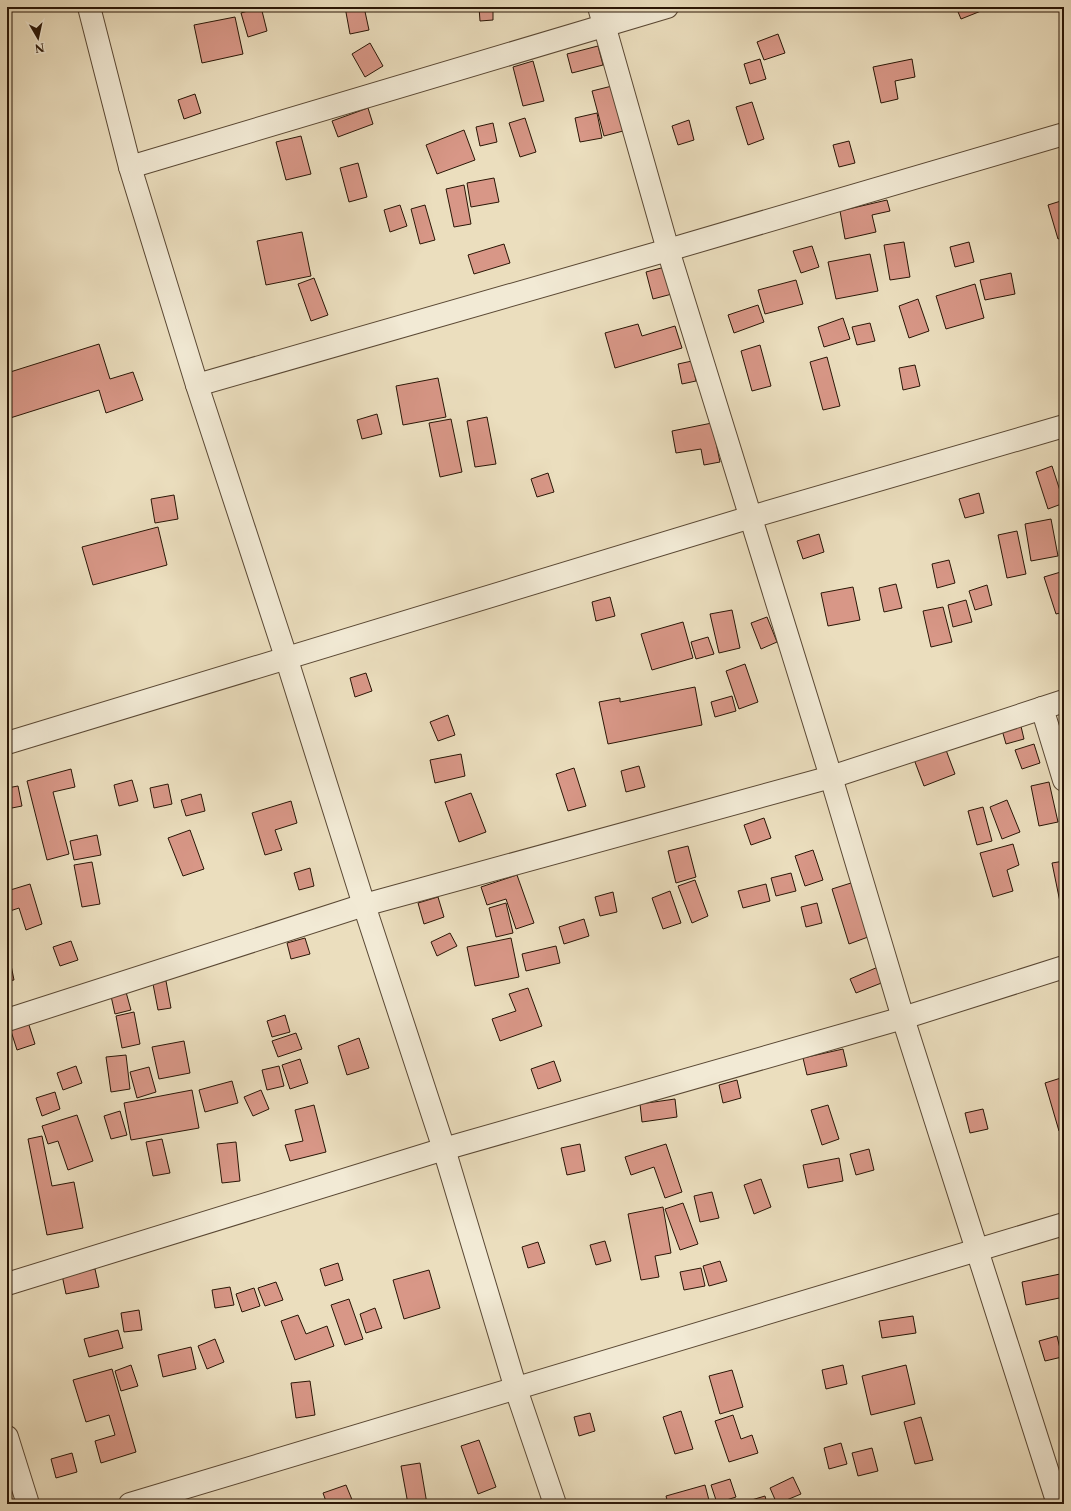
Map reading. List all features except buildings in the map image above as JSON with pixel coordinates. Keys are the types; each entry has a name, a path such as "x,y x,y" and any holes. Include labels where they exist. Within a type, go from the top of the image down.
{"street":[{"path":"89,7 130,167 197,384 444,1149 516,1389 554,1504"},
{"path":"130,167 602,17 667,7"},
{"path":"602,17 668,250 903,1018 1058,1504"},
{"path":"197,384 668,250 1064,134"},
{"path":"7,743 750,517 1062,433"},
{"path":"7,1020 364,905 830,777 1064,701"},
{"path":"1042,708 1064,780"},
{"path":"7,1284 444,1149 903,1018 1064,967"},
{"path":"130,1504 1064,1224"},
{"path":"7,1437 28,1504"}]}
